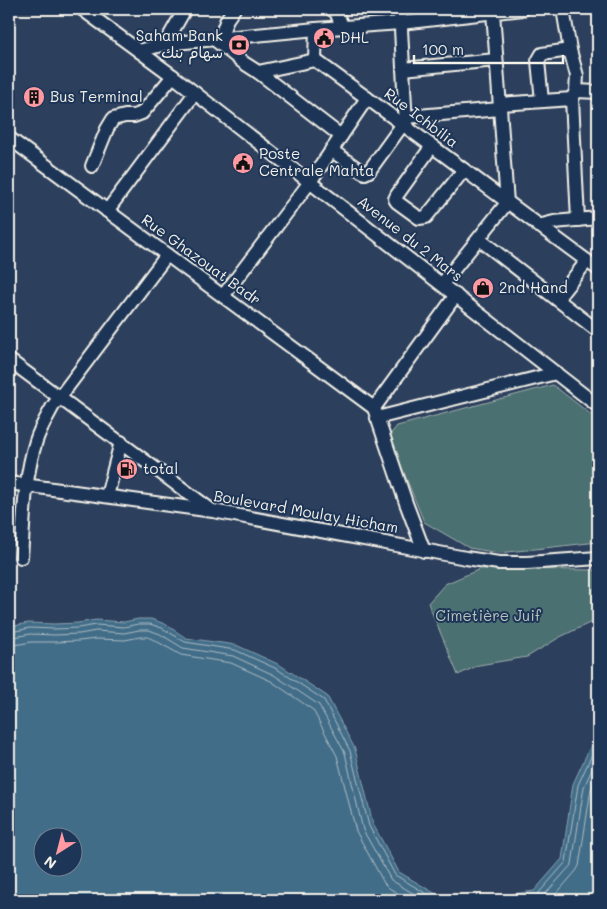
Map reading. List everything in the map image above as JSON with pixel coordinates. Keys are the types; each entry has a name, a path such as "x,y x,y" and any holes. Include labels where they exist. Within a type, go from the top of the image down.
{"street":[{"name":"Avenue du 2 Mars","path":"83,9 173,76 598,406"},
{"path":"165,44 185,9"},
{"path":"217,39 234,9"},
{"path":"331,9 336,12 343,28"},
{"path":"332,150 365,173 369,171 405,122 400,9"},
{"path":"139,50 165,44 316,29 401,23 487,11 523,9"},
{"path":"563,9 570,50 577,76 574,95 578,220"},
{"path":"442,284 507,203 496,60 487,11"},
{"path":"258,72 315,60 316,29"},
{"path":"217,39 244,63 341,136"},
{"path":"542,101 538,61 542,54 570,50"},
{"name":"Rue Ichbilia","path":"315,60 367,98 405,122 432,146 598,269"},
{"path":"403,69 496,60"},
{"path":"92,166 113,118 134,116 142,113 173,76"},
{"path":"405,122 598,92"},
{"path":"107,211 195,93"},
{"path":"223,296 310,182 367,98"},
{"name":"Rue Ghazouat Badr","path":"9,138 223,296 376,413"},
{"path":"432,146 396,195 395,199 397,202 419,218 426,217 464,170"},
{"path":"538,226 598,218"},
{"path":"479,239 598,330"},
{"path":"21,557 27,485 36,441 47,416 167,255"},
{"path":"557,299 588,261"},
{"path":"376,413 456,295"},
{"path":"9,360 213,512"},
{"path":"376,413 556,373"},
{"path":"376,413 424,550"},
{"path":"107,496 120,442"},
{"name":"Boulevard Moulay Hicham","path":"9,483 213,512 499,563 598,558"}],"green space":[{"path":"553,385 598,420 598,542 499,553 469,548 424,522 389,436 397,426"},
{"name":"Cimetière Juif","path":"480,569 598,570 598,619 560,637 527,657 479,665 458,675 428,603 445,584"}],"water":[{"path":"151,619 165,624 186,638 236,645 280,665 327,696 355,749 373,824 399,872 446,900 9,900 9,627 28,623 78,623 96,620 124,622"},
{"path":"598,739 598,900 508,900 499,898 495,900 473,900 534,891 562,859 573,784 590,747"}],"place":[{"name":"DHL","path":"324,38"},
{"name":"Saham Bank سهام بنك","path":"239,45"},
{"name":"Bus Terminal","path":"34,97"},
{"name":"Poste Centrale Mahta","path":"243,163"},
{"name":"2nd Hand","path":"483,288"},
{"name":"total","path":"127,469"}]}
